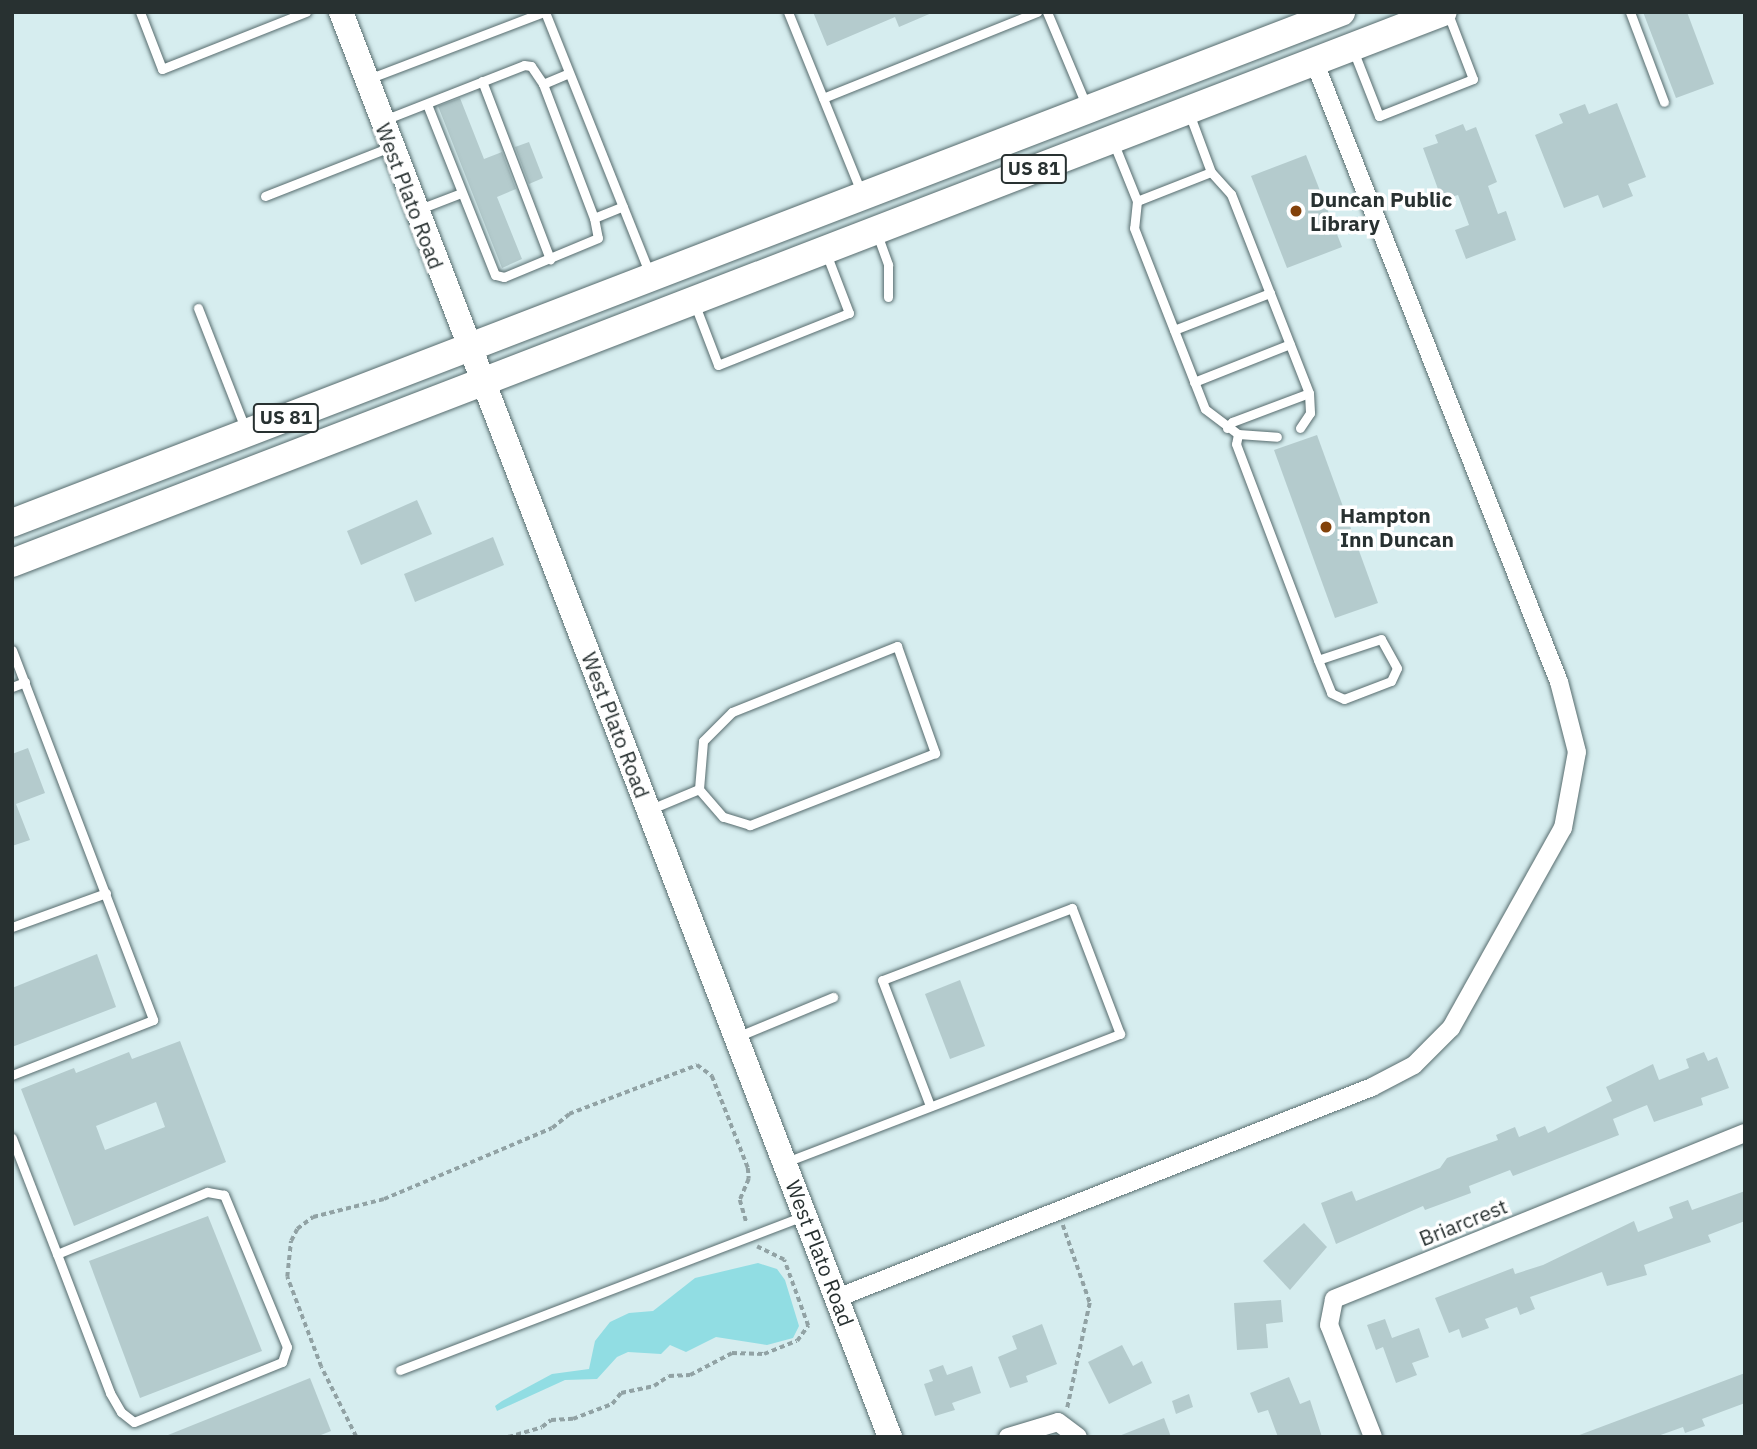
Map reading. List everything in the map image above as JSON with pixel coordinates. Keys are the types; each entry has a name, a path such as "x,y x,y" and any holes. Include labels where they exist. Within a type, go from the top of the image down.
{"main road":[{"name":"US 81","path":"12,563 1445,12"},
{"name":"US 81","path":"12,523 1330,16"},
{"path":"1330,16 1333,54"},
{"path":"863,196 876,230"}],"street":[{"name":"West Plato Road","path":"341,12 481,382 739,1036 890,1437"},
{"path":"837,1298 1372,1087 1413,1065 1451,1028 1563,828 1577,752 1559,682 1333,54"},
{"name":"Briarcrest","path":"1373,1437 1329,1325 1334,1298 1745,1133"},
{"path":"1008,1437 1045,1424 1071,1431"}],"lane":[{"path":"140,12 162,69 284,16 306,12"},
{"path":"366,80 544,12 651,276"},
{"path":"788,12 863,196"},
{"path":"823,98 1037,12"},
{"path":"1047,12 1088,110"},
{"path":"1333,54 1379,116 1473,79 1445,12"},
{"path":"1630,12 1664,102"},
{"path":"382,121 524,65 536,69 594,218 598,238 503,277 495,275 426,104"},
{"path":"543,84 569,73"},
{"path":"482,81 550,259"},
{"path":"1188,110 1212,172 1231,194 1309,393 1310,413 1300,428"},
{"path":"1112,139 1137,201 1134,228 1205,409 1238,434 1277,437"},
{"path":"265,196 392,147"},
{"path":"1137,201 1212,172"},
{"path":"416,211 461,193"},
{"path":"594,218 623,206"},
{"path":"876,230 888,265 888,297"},
{"path":"693,300 718,365 849,313 825,250"},
{"path":"1174,330 1270,293"},
{"path":"198,308 247,433"},
{"path":"1194,382 1290,344"},
{"path":"1227,428 1232,422 1309,393"},
{"path":"1238,434 1236,444 1318,660 1331,693 1344,699 1391,681 1397,668 1390,647 1381,639 1318,660"},
{"path":"897,646 935,753 750,825 723,817 699,789 703,741 732,712 897,646"},
{"path":"12,650 153,1020 12,1075"},
{"path":"12,687 24,682"},
{"path":"649,810 699,789"},
{"path":"12,927 106,893"},
{"path":"785,1162 1121,1034 1072,908 882,980 930,1106"},
{"path":"739,1036 833,997"},
{"path":"12,1138 110,1393 121,1412 135,1422 282,1362 287,1347 224,1195 206,1192 57,1254"},
{"path":"400,1370 805,1215"}],"path":[{"path":"356,1437 321,1367 303,1309 287,1277 291,1241 303,1222 384,1199 552,1128 569,1114 697,1065 712,1076 748,1168 749,1179 740,1200 747,1226"},
{"path":"1059,1212 1090,1303 1071,1431"},
{"path":"508,1437 542,1427 551,1420 573,1419 612,1404 621,1393 654,1387 669,1376 690,1375 722,1356 764,1354 804,1336 806,1319 784,1260 757,1247"}],"water":[{"path":"758,1263 777,1269 785,1280 799,1326 793,1338 767,1345 716,1337 686,1352 670,1345 661,1354 628,1352 617,1357 597,1379 565,1380 497,1411 495,1406 502,1401 552,1374 589,1369 595,1341 610,1322 629,1313 653,1311 695,1278"}],"building":[{"path":"813,12 934,12 899,27 895,17 827,46"},
{"path":"1643,12 1687,12 1714,84 1676,98"},
{"path":"460,98 484,159 502,152 516,189 497,197 522,259 502,268 438,106"},
{"path":"1617,103 1646,177 1628,184 1633,196 1603,208 1598,195 1564,208 1535,135 1563,123 1559,114 1585,104 1589,114"},
{"path":"1463,124 1466,131 1476,127 1497,182 1488,186 1498,214 1506,211 1516,240 1466,259 1455,230 1469,225 1458,195 1442,200 1423,148 1438,143 1435,135"},
{"path":"529,142 543,178 529,184 515,147"},
{"name":"Duncan Public Library","path":"1306,155 1342,247 1287,268 1251,176"},
{"name":"Hampton Inn Duncan","path":"1317,435 1378,603 1335,618 1274,450"},
{"path":"417,500 432,534 361,565 347,531"},
{"path":"493,537 504,565 415,602 404,574"},
{"path":"28,748 45,793 16,804 30,840 12,846 12,754"},
{"path":"97,954 116,1007 12,1047 12,988"},
{"path":"960,980 985,1046 950,1059 925,994"},
{"path":"180,1041 226,1162 74,1226 21,1089 74,1068 76,1073 129,1052 132,1059","holes":["156,1102 165,1127 105,1150 96,1126"]},
{"path":"1704,1052 1708,1061 1717,1057 1729,1088 1701,1098 1703,1105 1654,1122 1647,1105 1613,1119 1619,1135 1513,1176 1510,1170 1469,1186 1471,1193 1425,1210 1423,1206 1336,1244 1321,1203 1352,1191 1356,1201 1440,1168 1447,1158 1498,1140 1496,1135 1515,1127 1519,1137 1545,1126 1548,1133 1612,1101 1606,1087 1653,1064 1659,1080 1689,1068 1686,1059"},
{"path":"1745,1191 1745,1221 1708,1235 1711,1242 1644,1265 1647,1275 1607,1286 1602,1272 1530,1297 1535,1309 1520,1315 1517,1307 1485,1319 1489,1328 1462,1338 1459,1329 1449,1333 1435,1298 1513,1268 1515,1274 1543,1265 1634,1221 1638,1232 1673,1218 1669,1207 1688,1200 1692,1210"},
{"path":"208,1216 262,1351 140,1398 89,1261"},
{"path":"1304,1223 1327,1247 1290,1290 1263,1261"},
{"path":"1281,1300 1283,1322 1266,1324 1268,1348 1237,1350 1234,1303"},
{"path":"1385,1319 1392,1338 1419,1328 1429,1357 1412,1363 1417,1375 1396,1383 1383,1347 1376,1350 1367,1325"},
{"path":"1042,1324 1057,1364 1026,1376 1028,1382 1010,1388 998,1357 1017,1349 1012,1336"},
{"path":"1122,1345 1133,1366 1142,1361 1152,1383 1109,1404 1088,1362"},
{"path":"943,1365 947,1375 972,1366 981,1393 952,1403 955,1410 935,1416 924,1384 933,1381 929,1370"},
{"path":"1745,1373 1745,1403 1702,1419 1705,1426 1685,1433 1683,1427 1655,1437 1574,1437"},
{"path":"1289,1377 1300,1404 1310,1400 1322,1437 1278,1437 1268,1410 1258,1413 1250,1393"},
{"path":"310,1378 331,1431 316,1437 163,1437"},
{"path":"1189,1394 1193,1407 1176,1414 1172,1401"},
{"path":"1164,1418 1171,1437 1119,1437 1119,1436"}],"place":[{"name":"Duncan Public Library","path":"1296,211"},
{"name":"Hampton Inn Duncan","path":"1326,527"}]}
